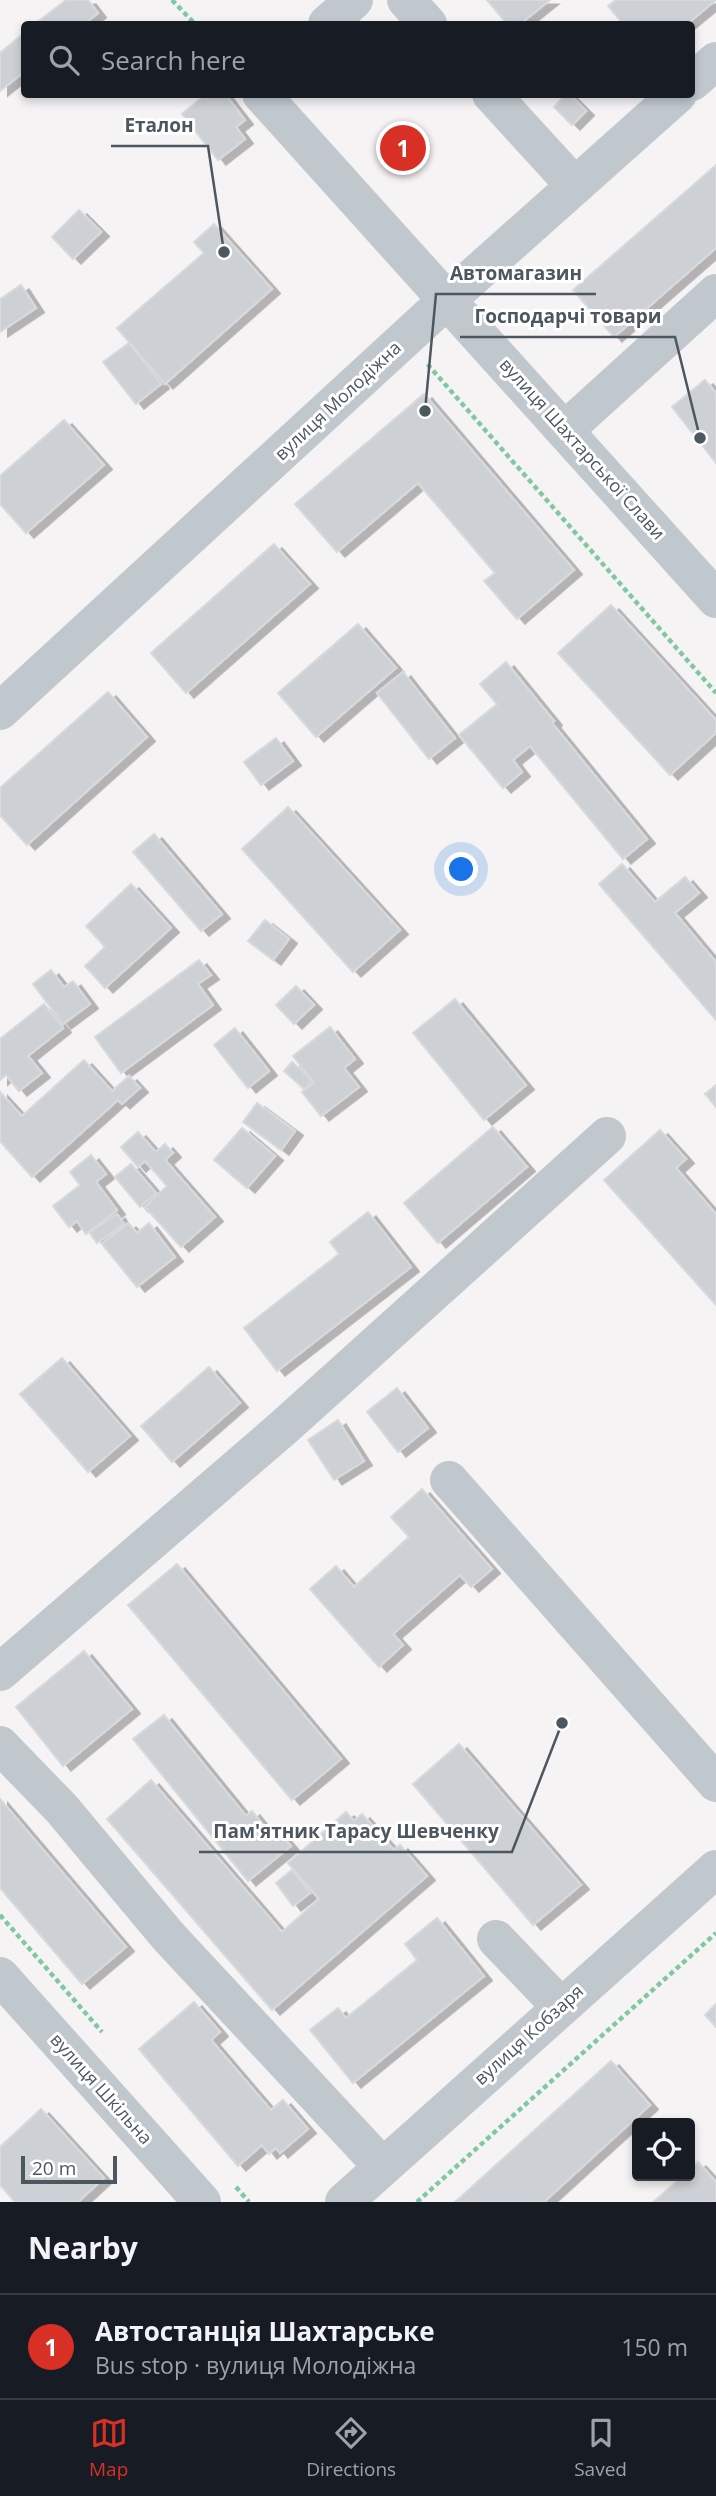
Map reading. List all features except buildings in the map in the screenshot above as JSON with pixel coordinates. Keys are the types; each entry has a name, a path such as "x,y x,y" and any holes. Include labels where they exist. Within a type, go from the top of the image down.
{"street":[{"path":"330,21 354,0"},
{"path":"406,0 425,21"},
{"path":"695,79 716,61"},
{"name":"вулиця Шахтарської Слави","path":"265,98 716,599"},
{"path":"495,98 575,186"},
{"name":"вулиця Молодіжна","path":"0,711 447,300 674,98"},
{"path":"565,430 716,293"},
{"path":"0,1672 284,1428 607,1136"},
{"path":"449,1480 716,1783"},
{"path":"0,1745 62,1809 168,1936 382,2166"},
{"name":"вулиця Кобзаря","path":"344,2202 716,1869"},
{"path":"496,1939 561,2007"},
{"name":"вулиця Шкільна","path":"0,1976 202,2202"}],"path":[{"path":"172,0 192,21"},
{"path":"419,375 429,366 716,693"},
{"path":"417,2202 716,1933"}],"place":[{"name":"Автостанція Шахтарське","path":"403,148"},
{"name":"Еталон","path":"224,252"},
{"name":"Автомагазин","path":"425,411"},
{"name":"Господарчі товари","path":"700,438"},
{"name":"Пам'ятник Тарасу Шевченку","path":"562,1723"}]}
